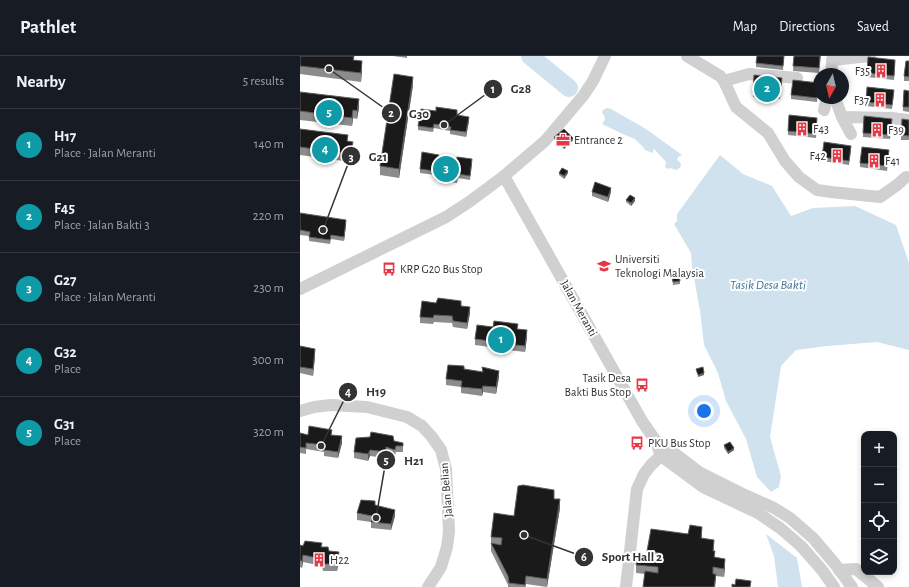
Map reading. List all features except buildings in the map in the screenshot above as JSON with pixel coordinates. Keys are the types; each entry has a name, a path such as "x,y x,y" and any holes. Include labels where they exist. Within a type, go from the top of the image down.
{"street":[{"path":"300,289 446,217 504,176 545,141 570,112 592,81 605,56"},
{"path":"687,56 720,76 724,81 736,107 768,132 785,161 798,176 817,190 880,197 906,177"},
{"path":"832,68 833,58 870,56"},
{"path":"724,81 749,74 797,78"},
{"path":"838,104 842,117 851,134"},
{"path":"842,117 909,120"},
{"name":"Jalan Meranti","path":"504,176 642,421 665,453"},
{"name":"Jalan Belian","path":"300,411 314,407 331,405 368,407 407,417 422,426 432,437 441,450 446,468 449,530 447,547 441,567 428,587"},
{"path":"665,453 699,472 784,514 813,538 852,587"},
{"path":"626,587 637,489 644,474 651,465 665,453"},
{"path":"665,453 703,488 758,513 780,528 801,546 822,570 834,587"},
{"path":"839,570 856,569 878,587"}],"water":[{"path":"608,108 646,129 682,155 678,157 677,160 680,162 680,168 677,170 670,168 668,169 665,167 666,162 654,149 653,153 645,150 635,139 602,124 605,118 602,112 604,109"},
{"name":"Tasik Desa Bakti","path":"720,155 743,174 772,186 791,216 813,208 855,206 896,225 909,263 909,350 877,342 827,346 796,350 781,366 770,437 781,476 779,487 771,492 757,477 746,439 726,401 718,373 704,345 691,253 674,224 677,221 677,214"},
{"path":"766,534 797,558 802,587 778,587 774,556"}],"waterway":[{"path":"530,56 569,88"}],"place":[{"name":"G30","path":"329,69"},
{"name":"F35","path":"881,71"},
{"name":"F45","path":"767,89"},
{"name":"F37","path":"880,100"},
{"name":"G31","path":"329,113"},
{"name":"G28","path":"444,125"},
{"name":"F43","path":"802,129"},
{"name":"F39","path":"877,130"},
{"name":"Entrance 2","path":"563,140"},
{"name":"G32","path":"325,150"},
{"name":"F42","path":"837,156"},
{"name":"F41","path":"874,161"},
{"name":"G27","path":"446,169"},
{"name":"G21","path":"323,230"},
{"name":"Universiti Teknologi Malaysia","path":"604,266"},
{"name":"KRP G20 Bus Stop","path":"389,269"},
{"name":"H17","path":"501,340"},
{"name":"Tasik Desa Bakti Bus Stop","path":"642,385"},
{"name":"PKU Bus Stop","path":"637,443"},
{"name":"H19","path":"321,446"},
{"name":"H21","path":"376,518"},
{"name":"Sport Hall 2","path":"524,535"},
{"name":"H22","path":"319,560"}]}
